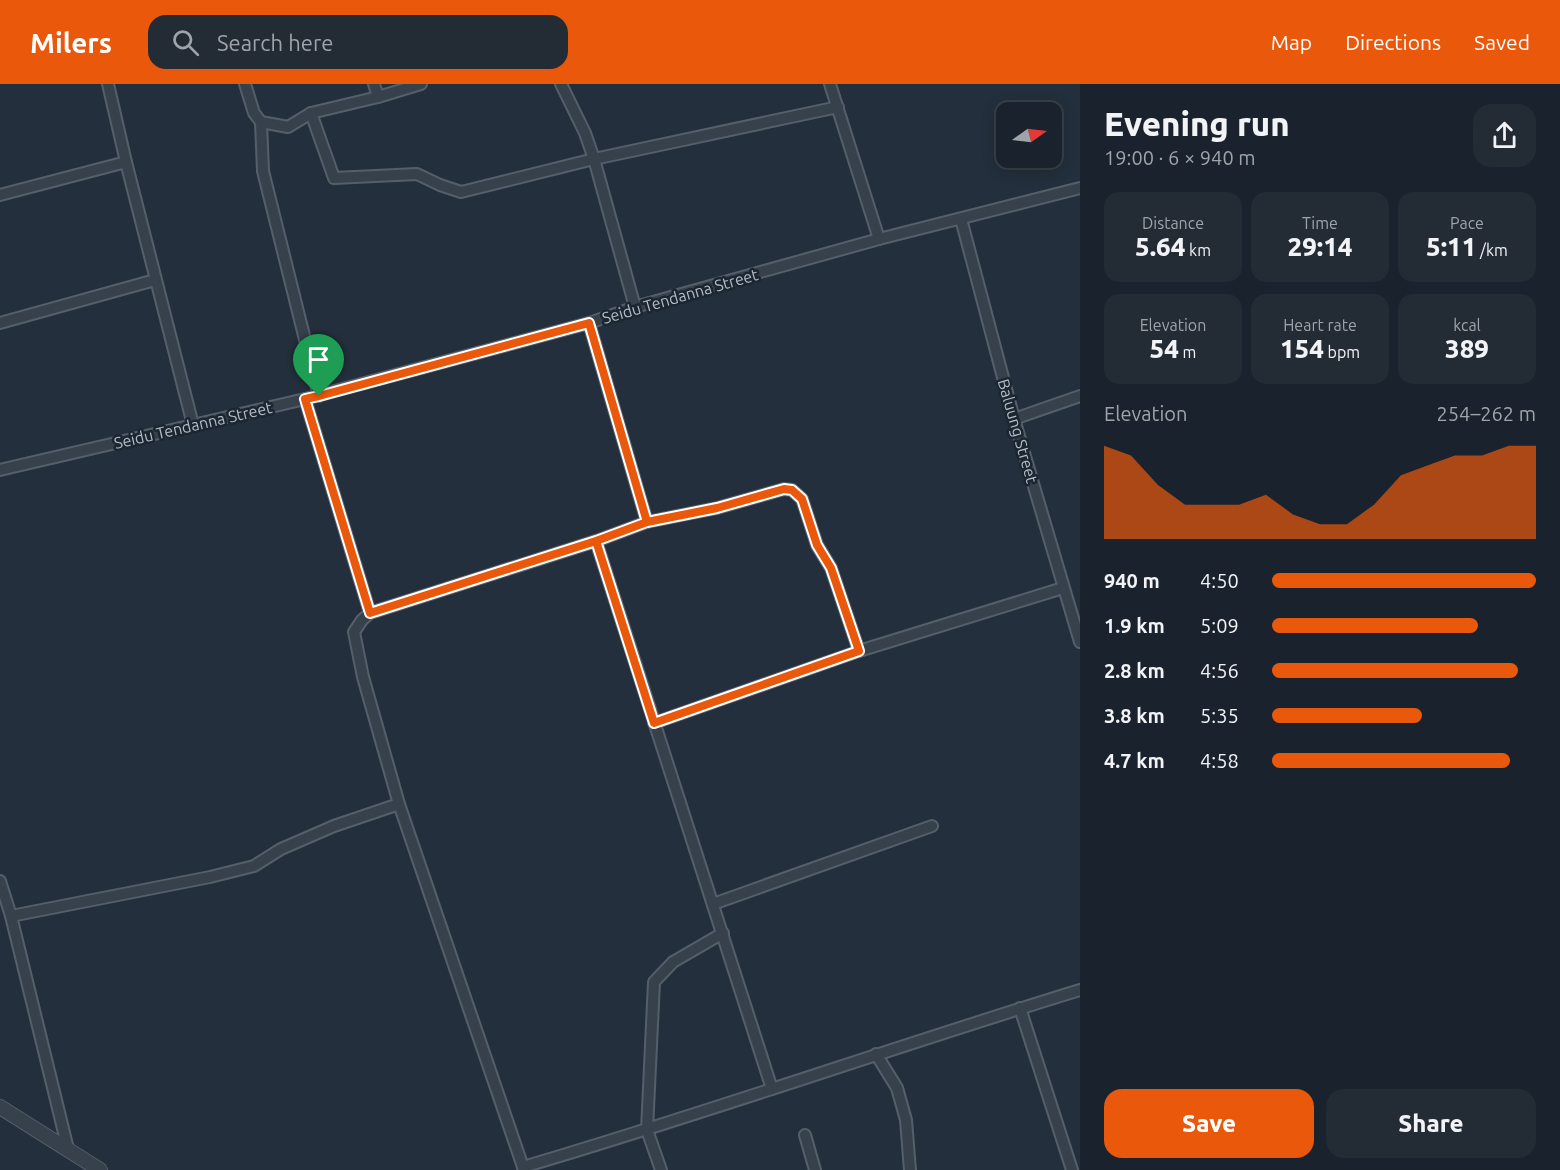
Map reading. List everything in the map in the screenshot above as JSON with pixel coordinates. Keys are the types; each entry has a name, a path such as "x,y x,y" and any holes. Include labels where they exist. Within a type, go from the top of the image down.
{"street":[{"path":"108,84 155,280 193,425"},
{"path":"245,84 254,112 261,122 263,171 319,396"},
{"path":"374,84 378,97"},
{"path":"261,122 288,127 311,113 421,84"},
{"path":"561,84 585,133 594,159 636,307"},
{"path":"832,84 879,239"},
{"path":"311,113 334,178 417,174 446,188 461,192 594,159 838,107"},
{"path":"0,195 126,162"},
{"name":"Seidu Tendanna Street","path":"0,470 319,396 589,323 636,307 879,239 1080,188"},
{"name":"Baluung Street","path":"961,219 1014,420 1080,642"},
{"path":"0,323 155,280"},
{"path":"589,323 647,522"},
{"path":"1014,420 1080,396"},
{"path":"305,399 370,613"},
{"path":"859,651 831,568 817,545 802,499 792,490 784,489 717,508 647,522 596,541 370,613 354,632 355,646 399,804 524,1169 1080,990"},
{"path":"596,541 772,1089"},
{"path":"654,723 859,651 1063,588"},
{"path":"11,916 210,877 254,866 281,849 334,826 399,804"},
{"path":"713,904 932,826"},
{"path":"0,881 11,916 68,1149"},
{"path":"661,1170 647,1130 654,982 673,962 723,933"},
{"path":"1020,1008 1072,1170"},
{"path":"876,1054 897,1088 906,1120 910,1170"},
{"path":"0,1107 100,1170"},
{"path":"805,1135 815,1170"}],"route":[{"path":"319,396 305,399 370,613 596,541 647,522 717,508 784,489 792,490 802,499 817,545 831,568 859,651 654,723 596,541 647,522 589,323 319,396"}]}
